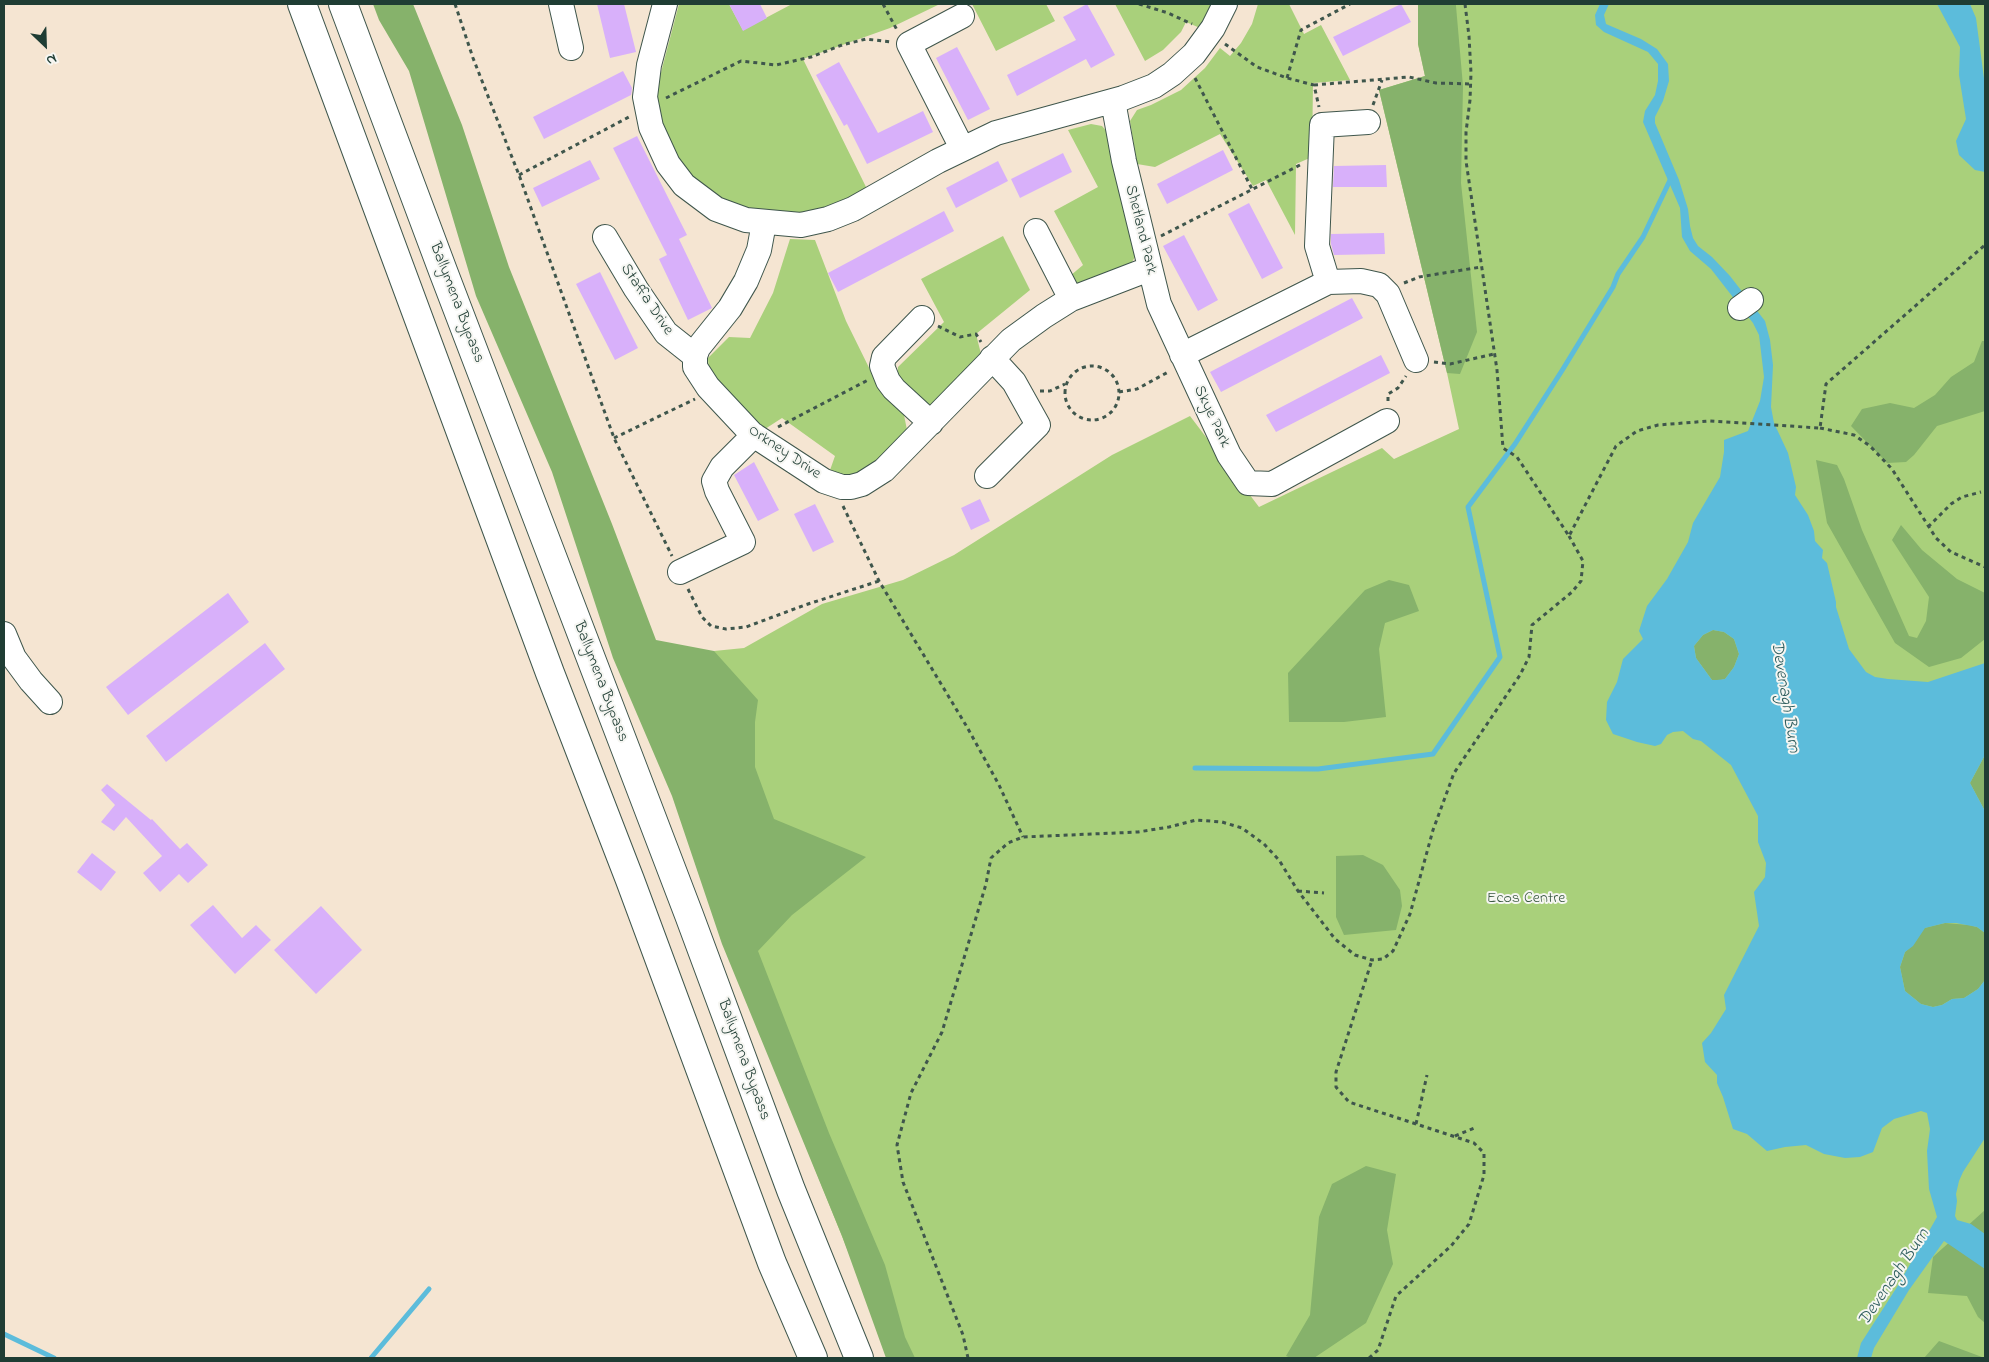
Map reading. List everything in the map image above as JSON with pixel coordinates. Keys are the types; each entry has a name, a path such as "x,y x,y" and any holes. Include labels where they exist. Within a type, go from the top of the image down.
{"highway":[{"path":"302,4 550,673 630,880 772,1263 813,1358"},
{"name":"Ballymena Bypass","path":"343,4 788,1180 859,1358"}],"street":[{"path":"561,4 571,48"},
{"path":"665,4 649,65 645,89 646,108 659,146 675,175 684,185 716,209 746,220 801,225 840,215 864,204 962,148 1013,128 1113,101 1154,86 1187,62 1210,33 1225,4"},
{"path":"962,16 909,44 962,148"},
{"name":"Shetland Park","path":"1113,101 1124,161 1149,269 1159,304 1182,355"},
{"path":"1328,282 1317,246 1322,125 1368,122"},
{"path":"695,356 701,344 730,308 746,281 759,250 764,223"},
{"path":"1036,230 1071,299"},
{"name":"Staffa Drive","path":"605,237 636,289 666,333 695,356"},
{"name":"Orkney Drive","path":"695,356 696,371 708,387 756,437 824,481 839,486 855,487 877,476 1011,340 1071,299 1149,269"},
{"path":"1182,355 1328,282 1367,282 1379,285 1391,299 1416,360"},
{"path":"922,318 884,357 882,364 884,372 894,389 931,423"},
{"name":"Skye Park","path":"1182,355 1229,455 1248,483 1272,484 1387,421"},
{"path":"987,476 1038,425 1010,376 992,358"},
{"path":"680,572 743,542 717,491 714,481 722,467 756,437"},
{"path":"4,634 14,658 50,702"}],"path":[{"path":"455,4 472,58 519,175 614,438 702,617 711,626 726,629 746,627 805,605 879,581"},
{"path":"884,4 894,27 909,44"},
{"path":"1139,4 1168,13 1210,33 1257,67 1314,85 1409,77 1436,83 1471,84"},
{"path":"1287,78 1302,30 1350,4"},
{"path":"968,1358 963,1335 903,1182 897,1145 911,1093 942,1032 986,884 991,858 1008,843 1023,837 1138,832 1196,820 1222,822 1242,828 1264,844 1279,860 1298,892 1335,938 1355,955 1372,960 1383,959 1394,951 1410,914 1433,830 1454,773 1520,675 1528,657 1532,625 1572,592 1581,581 1583,562 1569,536 1517,457 1503,448 1497,370 1466,161 1466,132 1471,84 1469,36 1464,4"},
{"path":"519,175 740,60 776,65 811,57 842,45 866,39 909,44"},
{"path":"1187,62 1252,189"},
{"path":"1368,122 1382,80"},
{"path":"1314,85 1322,125"},
{"path":"1143,246 1321,154"},
{"path":"1820,428 1826,384 1985,245"},
{"path":"1385,290 1419,277 1481,267"},
{"path":"922,318 960,337 976,334 992,358"},
{"path":"1119,392 1137,389 1172,370 1182,355"},
{"path":"1086,366 1096,366 1105,369 1112,374 1118,383 1119,392 1114,409 1101,419 1084,419 1069,409 1064,393 1066,384 1070,376 1078,369 1086,366"},
{"path":"756,437 884,372"},
{"path":"1020,391 1050,391 1066,384"},
{"path":"614,438 694,400 708,387"},
{"path":"1569,536 1616,446 1637,431 1658,425 1709,421 1820,428 1854,435 1870,446 1892,469 1936,538 1951,552 1985,567"},
{"path":"839,486 840,501 879,581 967,727 999,785 1023,837"},
{"path":"1928,527 1951,504 1962,497 1980,492"},
{"path":"1298,892 1324,893"},
{"path":"1369,1358 1378,1350 1396,1296 1451,1246 1469,1224 1484,1175 1484,1153 1474,1143 1349,1102 1336,1087 1336,1072 1372,960"},
{"path":"1416,1124 1426,1075"},
{"path":"1454,1137 1477,1127"}],"green space":[{"path":"373,4 413,4 462,125 509,267 612,524 656,640 714,651 758,700 755,722 755,767 774,819 866,857 792,915 758,951 829,1133 885,1265 905,1337 915,1358 886,1358 842,1236 722,944 672,796 613,658 552,472 476,296 409,71 379,20"},
{"path":"679,4 729,4 743,30 792,4 940,4 890,28 803,59 866,187 857,201 797,217 735,209 693,181 659,124 654,99"},
{"path":"972,4 1046,4 1055,21 996,51"},
{"path":"1115,4 1212,4 1200,28 1186,22 1181,32 1163,50 1145,61"},
{"path":"1258,4 1289,4 1304,34 1321,25 1350,80 1313,83 1312,157 1296,164 1295,235 1266,180 1253,186 1220,134 1155,167 1137,164 1130,121 1137,110 1181,90 1205,68 1220,48 1230,56 1241,43 1252,24"},
{"name":"Ecos Centre","path":"1418,4 1985,4 1985,1358 891,1358 763,1040 664,656 744,648 822,604 903,580 954,555 1112,455 1190,416 1259,507 1382,448 1394,459 1459,429 1379,90 1425,76 1418,44"},
{"path":"1418,4 1456,4 1463,86 1461,183 1477,332 1460,374 1447,373 1379,90 1425,76 1418,44"},
{"path":"1091,124 1102,126 1109,134 1116,179 1135,257 1129,267 1077,286 1070,276 1083,265 1054,211 1098,187 1068,130"},
{"path":"1003,236 1030,290 976,334 981,354 931,406 922,407 897,382 898,367 944,322 921,279"},
{"path":"790,239 815,240 846,321 880,390 904,415 907,430 862,474 843,479 829,473 835,456 782,418 765,429 709,374 708,358 729,337 750,338 773,293"},
{"path":"1982,341 1985,341 1985,411 1937,426 1906,462 1887,463 1851,426 1862,409 1890,403 1914,408 1935,395 1951,377 1974,362"},
{"path":"1816,460 1837,465 1844,479 1862,530 1909,636 1917,638 1926,621 1929,597 1892,540 1901,525 1922,550 1957,579 1985,593 1985,639 1961,658 1929,667 1895,643 1827,523"},
{"path":"1389,580 1409,585 1419,611 1385,623 1379,649 1386,717 1344,722 1289,722 1288,673 1365,590"},
{"path":"1713,630 1724,632 1734,639 1739,654 1734,667 1725,679 1717,681 1712,680 1696,658 1694,646 1703,635"},
{"path":"1985,755 1985,811 1970,783"},
{"path":"1363,855 1383,865 1400,890 1402,906 1396,930 1344,935 1336,917 1336,856"},
{"path":"1945,923 1977,927 1985,933 1985,980 1978,989 1964,998 1952,999 1942,1005 1933,1007 1921,1004 1905,991 1900,967 1905,952 1913,945 1924,928"},
{"path":"1366,1166 1396,1174 1387,1230 1393,1264 1366,1323 1314,1358 1291,1358 1286,1356 1310,1315 1319,1217 1332,1184"},
{"path":"1985,1210 1985,1323 1978,1317 1967,1296 1928,1293 1933,1257"},
{"path":"1939,1341 1985,1357 1985,1358 1924,1358"}],"water":[{"name":"Devenagh Burn","path":"1600,4 1609,4 1604,15 1606,24 1641,39 1657,49 1668,64 1669,81 1663,101 1655,117 1655,123 1679,180 1688,209 1693,238 1698,246 1712,257 1730,276 1765,321 1770,340 1773,365 1771,407 1774,423 1788,453 1796,487 1795,495 1808,515 1814,531 1815,541 1823,550 1822,558 1827,563 1836,607 1849,649 1866,672 1875,677 1888,679 1928,682 1985,663 1985,755 1970,783 1985,811 1985,933 1977,927 1956,923 1945,923 1925,928 1913,946 1905,952 1900,967 1905,991 1921,1004 1933,1007 1942,1005 1952,999 1964,998 1978,989 1985,980 1985,1138 1959,1181 1956,1194 1955,1216 1957,1220 1971,1224 1985,1234 1985,1269 1944,1241 1909,1290 1874,1348 1871,1358 1857,1358 1861,1343 1897,1287 1937,1217 1929,1189 1927,1151 1930,1129 1927,1113 1921,1111 1894,1119 1882,1128 1873,1152 1860,1157 1845,1158 1824,1154 1806,1145 1767,1151 1747,1134 1733,1129 1717,1083 1717,1075 1705,1062 1702,1043 1711,1033 1726,1009 1724,995 1759,926 1754,892 1765,877 1766,863 1758,842 1758,816 1731,765 1701,741 1693,739 1683,731 1673,732 1667,735 1661,744 1655,746 1613,734 1606,720 1607,702 1617,682 1623,659 1643,639 1639,631 1647,606 1667,579 1688,542 1693,523 1720,477 1724,440 1748,431 1760,401 1764,377 1759,335 1753,323 1711,269 1690,251 1682,237 1680,208 1643,122 1645,111 1655,95 1658,81 1658,64 1648,52 1604,32 1596,25 1595,15","holes":["1713,630 1724,632 1734,639 1739,654 1734,667 1725,679 1712,680 1696,658 1694,646 1703,635"]},
{"path":"1937,4 1970,4 1976,18 1985,86 1985,172 1975,170 1959,155 1956,141 1966,119 1959,75 1960,47"}],"building":[{"path":"597,4 624,4 636,52 610,58"},
{"path":"729,4 760,4 767,18 743,31"},
{"path":"1087,4 1115,55 1091,68 1086,59 1017,96 1007,75 1076,40 1063,17"},
{"path":"1401,4 1411,22 1343,56 1333,37"},
{"path":"957,47 990,109 968,120 936,58"},
{"path":"839,62 878,133 923,111 933,132 867,164 847,124 844,126 816,75"},
{"path":"623,71 632,88 631,95 544,139 533,117"},
{"path":"637,136 687,235 679,239 712,308 688,320 659,259 667,255 613,148"},
{"path":"1223,150 1233,170 1167,204 1157,184"},
{"path":"1063,153 1072,172 1020,198 1011,179"},
{"path":"590,160 600,179 542,207 533,188"},
{"path":"998,161 1008,181 956,208 946,188"},
{"path":"1386,165 1387,187 1333,187 1334,166"},
{"path":"1249,203 1283,268 1262,279 1228,214"},
{"path":"944,211 954,231 838,292 828,273"},
{"path":"1384,233 1385,254 1334,255 1331,234"},
{"path":"1184,235 1218,300 1198,311 1163,246"},
{"path":"600,272 638,348 615,360 576,284"},
{"path":"1352,298 1363,318 1221,392 1210,372"},
{"path":"1381,355 1390,373 1276,432 1266,415"},
{"path":"754,462 779,510 758,521 734,475"},
{"path":"980,499 990,521 971,530 961,508"},
{"path":"815,504 834,542 813,552 794,514"},
{"path":"228,593 249,622 128,715 106,687"},
{"path":"265,643 285,669 166,762 146,736"},
{"path":"107,784 152,819 180,849 187,843 208,865 188,883 179,874 160,892 143,873 162,856 126,817 114,831 101,822 115,805 101,790"},
{"path":"92,853 116,872 101,891 77,872"},
{"path":"213,905 242,938 256,925 271,940 235,974 190,925"},
{"path":"321,906 362,950 316,994 274,950"}],"waterway":[{"path":"1195,768 1318,769 1433,754 1500,657 1468,507 1515,444 1563,369 1613,287 1618,274 1643,237 1672,176"},
{"path":"371,1358 429,1289"},
{"path":"4,1334 54,1358"}]}
